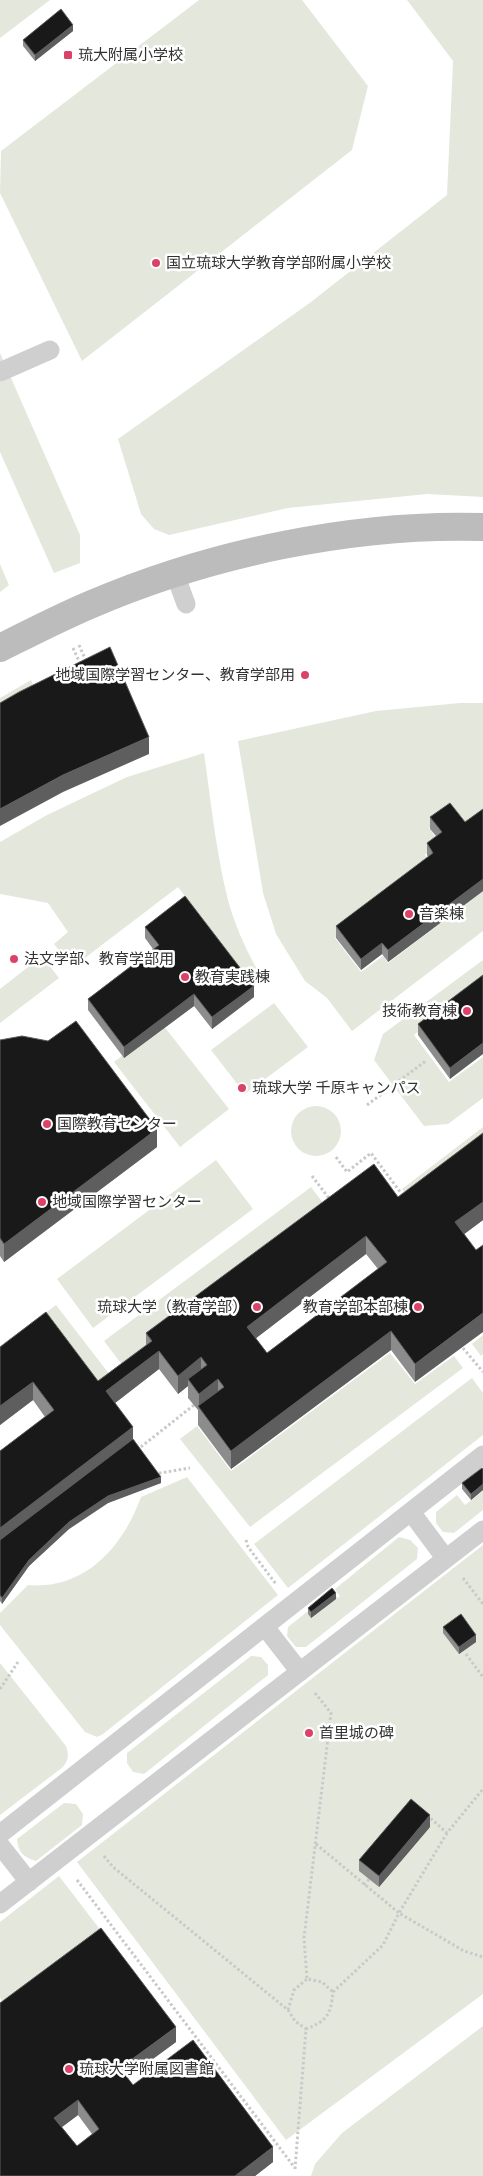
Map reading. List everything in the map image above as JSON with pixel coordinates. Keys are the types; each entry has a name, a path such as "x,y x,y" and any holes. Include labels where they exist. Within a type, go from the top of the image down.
{"street":[{"path":"0,648 91,604 175,574 263,550 328,536 405,529 483,527"}],"lane":[{"path":"0,372 50,350"},
{"path":"175,574 186,604"},
{"path":"0,1834 483,1455"},
{"path":"411,1512 446,1559"},
{"path":"0,1904 483,1530"},
{"path":"265,1627 300,1672"},
{"path":"0,1845 29,1882"}],"path":[{"path":"79,645 90,669"},
{"path":"71,667 80,663 73,648"},
{"path":"367,1105 427,1060"},
{"path":"336,1157 347,1172 371,1153 407,1201"},
{"path":"312,1176 332,1203"},
{"path":"463,1348 483,1372"},
{"path":"130,1455 194,1405"},
{"path":"149,1474 190,1468"},
{"path":"246,1540 248,1547 292,1606"},
{"path":"466,1654 483,1677"},
{"path":"0,1689 18,1662"},
{"path":"307,1979 304,1938 331,1713"},
{"path":"306,2029 321,2023 332,2009 333,1992 383,1945 447,1833 483,1789"},
{"path":"424,1812 447,1833"},
{"path":"316,1844 400,1913 464,1951 483,1957"},
{"path":"60,1858 295,2169 306,2029"},
{"path":"113,1867 288,2010 295,2021 306,2029"},
{"path":"364,1885 376,1871"},
{"path":"307,1979 322,1982 333,1992"},
{"path":"288,2010 294,1990 307,1979"}],"shaded area":[{"path":"0,0 50,0 0,38"},
{"path":"199,0 302,0 368,86 352,150 82,361 0,193 1,151"},
{"path":"407,0 483,0 483,497 427,494 288,508 169,535 154,529 141,514 118,439 311,302 447,195 453,61"},
{"path":"0,353 80,535 80,563 54,573 0,452"},
{"path":"0,564 9,585 0,592"},
{"path":"31,680 37,694 0,715 0,698"},
{"path":"460,703 483,703 483,818 465,831 449,812 429,828 439,842 425,855 431,864 335,938 361,972 383,956 388,963 483,891 483,931 352,1031 327,998 305,981 276,934 263,893 238,741 376,711"},
{"path":"204,753 217,845 228,900 242,940 261,977 252,984 178,887 73,967 54,944 68,932 48,903 0,894 0,842 47,815 127,777"},
{"path":"42,956 59,978 0,1023 0,989"},
{"path":"483,960 483,984 414,1035 449,1082 483,1057 483,1098 448,1124 424,1126 374,1060 383,1034"},
{"path":"274,1003 308,1047 245,1094 211,1050"},
{"path":"163,1025 229,1109 180,1147 114,1062"},
{"path":"311,1106 321,1106 334,1113 341,1126 341,1136 334,1149 321,1156 311,1156 302,1152 295,1145 291,1136 291,1126 295,1117 302,1110"},
{"path":"483,1127 483,1150 413,1204 402,1189"},
{"path":"216,1160 253,1209 93,1328 57,1279"},
{"path":"311,1187 330,1212 123,1366 104,1341"},
{"path":"56,1305 110,1375 92,1389 2,1361 4,1343"},
{"path":"483,1335 483,1354 481,1356 472,1344"},
{"path":"390,1353 415,1384 454,1356 463,1368 250,1527 180,1439 197,1426 231,1471"},
{"path":"472,1378 483,1393 483,1435 288,1588 254,1544"},
{"path":"187,1477 278,1595 97,1737 85,1732 0,1625 0,1613 28,1585 49,1585 68,1580 100,1561 113,1548 124,1532 141,1497"},
{"path":"483,1491 483,1510 454,1533 443,1532 436,1523 436,1512 457,1495 465,1505"},
{"path":"399,1537 410,1540 418,1548 417,1559 306,1647 296,1647 287,1636 288,1627 332,1592 338,1598 340,1596 335,1589"},
{"path":"483,1545 483,1994 286,2140 77,1862"},
{"path":"251,1656 261,1657 268,1665 268,1675 144,1774 133,1772 127,1763 127,1753"},
{"path":"0,1663 66,1746 68,1754 63,1767 0,1815"},
{"path":"64,1803 76,1804 83,1814 82,1825 36,1861 25,1856 20,1851 17,1839"},
{"path":"59,1876 105,1936 8,2009 0,1998 0,1922"},
{"path":"483,2026 483,2176 311,2176 315,2164 342,2133"}],"building":[{"path":"61,9 73,25 35,55 23,40"},
{"path":"110,647 149,737 63,775 0,809 0,703"},
{"name":"音楽棟","path":"450,803 465,822 483,809 483,879 388,950 382,943 361,959 336,926 433,853 427,843 442,832 430,817"},
{"name":"教育実践棟","path":"185,896 254,986 212,1017 194,994 124,1047 88,999 159,945 145,927"},
{"name":"技術教育棟","path":"483,975 483,1043 450,1068 418,1024"},
{"name":"地域国際学習センター","path":"76,1021 157,1129 4,1244 0,1238 0,1040 22,1036 48,1041"},
{"path":"483,1133 483,1202 455,1222 476,1250 483,1245 483,1313 415,1364 391,1331 231,1451 198,1406 224,1387 218,1379 199,1394 188,1379 207,1365 201,1357 178,1376 159,1351 106,1391 133,1427 0,1528 0,1451 54,1410 33,1382 0,1406 0,1347 46,1312 98,1381 152,1341 146,1333 374,1164 398,1197","holes":["366,1236 387,1262 267,1353 247,1327"]},
{"path":"133,1439 161,1477 108,1496 69,1522 29,1560 2,1598 0,1595 0,1540"},
{"path":"482,1468 483,1484 471,1494 462,1483"},
{"path":"332,1588 336,1593 311,1612 308,1608"},
{"path":"461,1614 476,1635 459,1647 443,1627"},
{"path":"411,1799 430,1815 379,1876 359,1860"},
{"name":"琉球大学附属図書館","path":"101,1928 176,2027 120,2068 133,2085 193,2040 273,2147 235,2176 0,2176 0,2003","holes":["78,2100 99,2129 77,2146 54,2118"]}],"place":[{"name":"琉大附属小学校","path":"68,55"},
{"name":"国立琉球大学教育学部附属小学校","path":"156,263"},
{"name":"地域国際学習センター、教育学部用","path":"305,675"},
{"name":"音楽棟","path":"409,914"},
{"name":"法文学部、教育学部用","path":"14,959"},
{"name":"教育実践棟","path":"185,977"},
{"name":"技術教育棟","path":"467,1011"},
{"name":"琉球大学 千原キャンパス","path":"242,1088"},
{"name":"国際教育センター","path":"47,1124"},
{"name":"地域国際学習センター","path":"42,1202"},
{"name":"琉球大学（教育学部）","path":"257,1307"},
{"name":"教育学部本部棟","path":"418,1307"},
{"name":"首里城の碑","path":"309,1733"},
{"name":"琉球大学附属図書館","path":"69,2069"}]}
